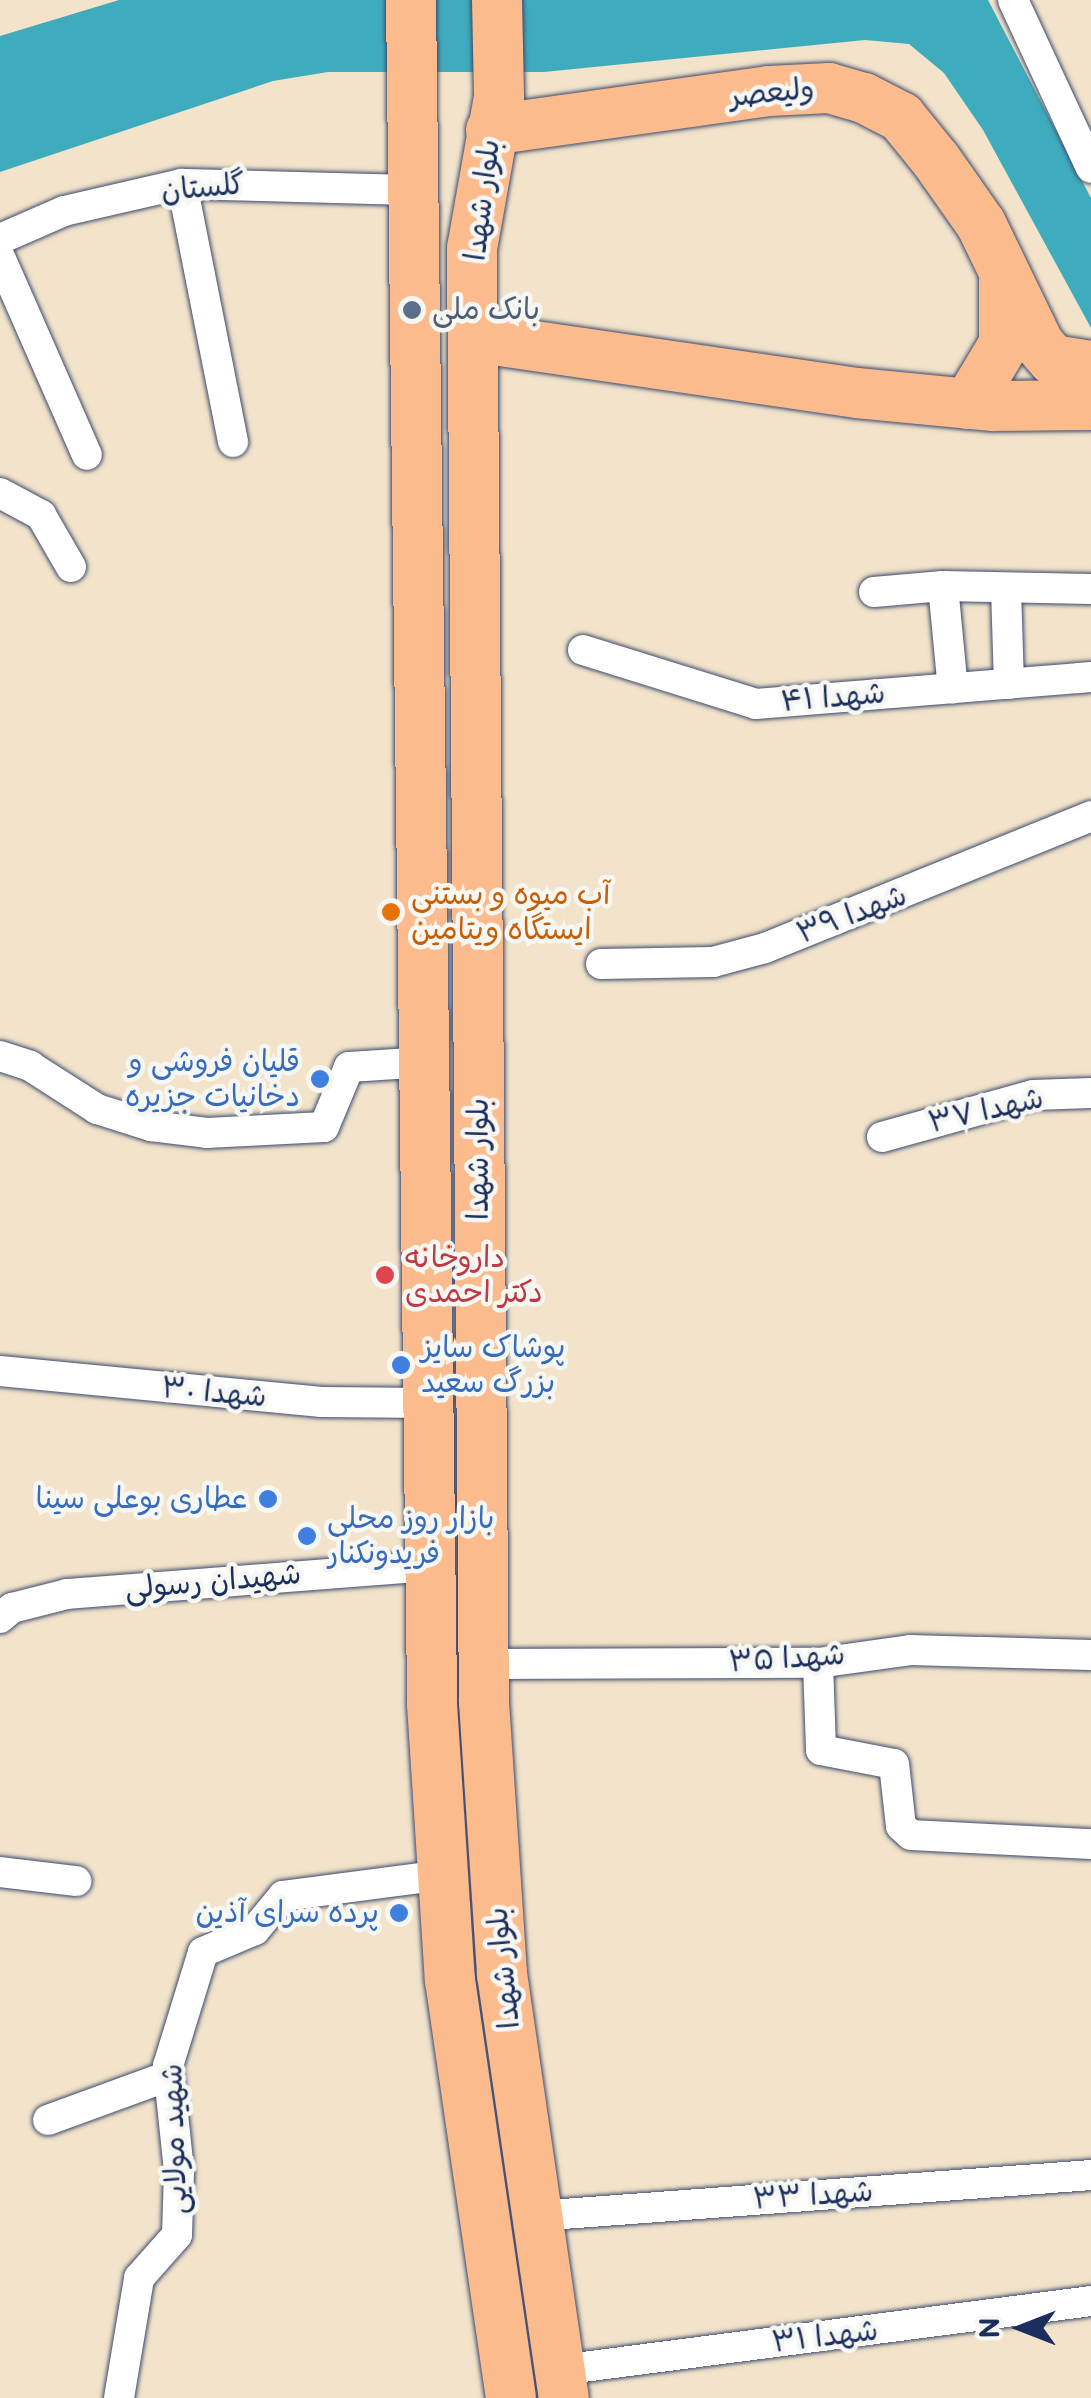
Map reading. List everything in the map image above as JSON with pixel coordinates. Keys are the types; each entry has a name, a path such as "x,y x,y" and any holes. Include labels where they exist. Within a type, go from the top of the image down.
{"main road":[{"name":"بلوار شهدا","path":"411,0 431,1566 443,1876 453,1999 512,2398"},
{"name":"بلوار شهدا","path":"498,0 495,114 474,232 473,337 483,1664 502,1974 562,2384"},
{"name":"ولیعصر","path":"495,114 829,88 902,117 981,224 1053,360 1091,366"},
{"path":"968,404 1004,344 1004,272"},
{"path":"473,337 968,404 1091,405"},
{"path":"425,888 477,888"}],"street":[{"path":"1013,0 1091,168"},
{"path":"182,184 233,442"},
{"name":"گلستان","path":"0,239 64,211 182,184 414,190"},
{"path":"0,257 87,455"},
{"path":"0,493 41,514 71,568"},
{"path":"943,586 953,688"},
{"path":"874,592 943,586 1091,590"},
{"path":"1006,589 1009,684"},
{"name":"شهدا ۴۱","path":"584,650 756,704 1091,677"},
{"name":"شهدا ۳۹","path":"601,964 713,962 766,948 1091,816"},
{"path":"0,1056 30,1066 96,1108 151,1126 207,1133 324,1127 349,1067 426,1062"},
{"name":"شهدا ۳۷","path":"882,1137 1033,1094 1091,1093"},
{"name":"شهدا ۳۰","path":"0,1371 322,1402 430,1403"},
{"name":"شهیدان رسولی","path":"4,1612 67,1594 431,1566"},
{"name":"شهدا ۳۵","path":"483,1664 818,1662 910,1650 1091,1655"},
{"path":"818,1662 821,1750 894,1764 901,1826 911,1835 1091,1844"},
{"path":"0,1872 76,1881"},
{"name":"شهید مولایی","path":"119,2398 139,2278 177,2235 179,2170 168,2076 188,1984 203,1952 255,1930 283,1896 443,1876"},
{"path":"48,2120 168,2076"},
{"name":"شهدا ۳۳","path":"536,2216 1091,2174"},
{"name":"شهدا ۳۱","path":"562,2384 1091,2301"}],"water":[{"path":"119,0 988,0 1091,198 1091,328 983,130 944,73 909,44 865,40 544,72 328,72 273,81 0,172 0,36"}],"place":[{"name":"بانک ملی","path":"412,310"},
{"name":"آب میوه و بستنی ایستگاه ویتامین","path":"391,912"},
{"name":"قلیان فروشی و دخانیات جزیره","path":"320,1079"},
{"name":"داروخانه دکتر احمدی","path":"385,1275"},
{"name":"پوشاک سایز بزرگ سعید","path":"401,1365"},
{"name":"عطاری بوعلی سینا","path":"268,1499"},
{"name":"بازار روز محلی فریدونکنار","path":"307,1536"},
{"name":"پرده سرای آذین","path":"399,1913"}]}
